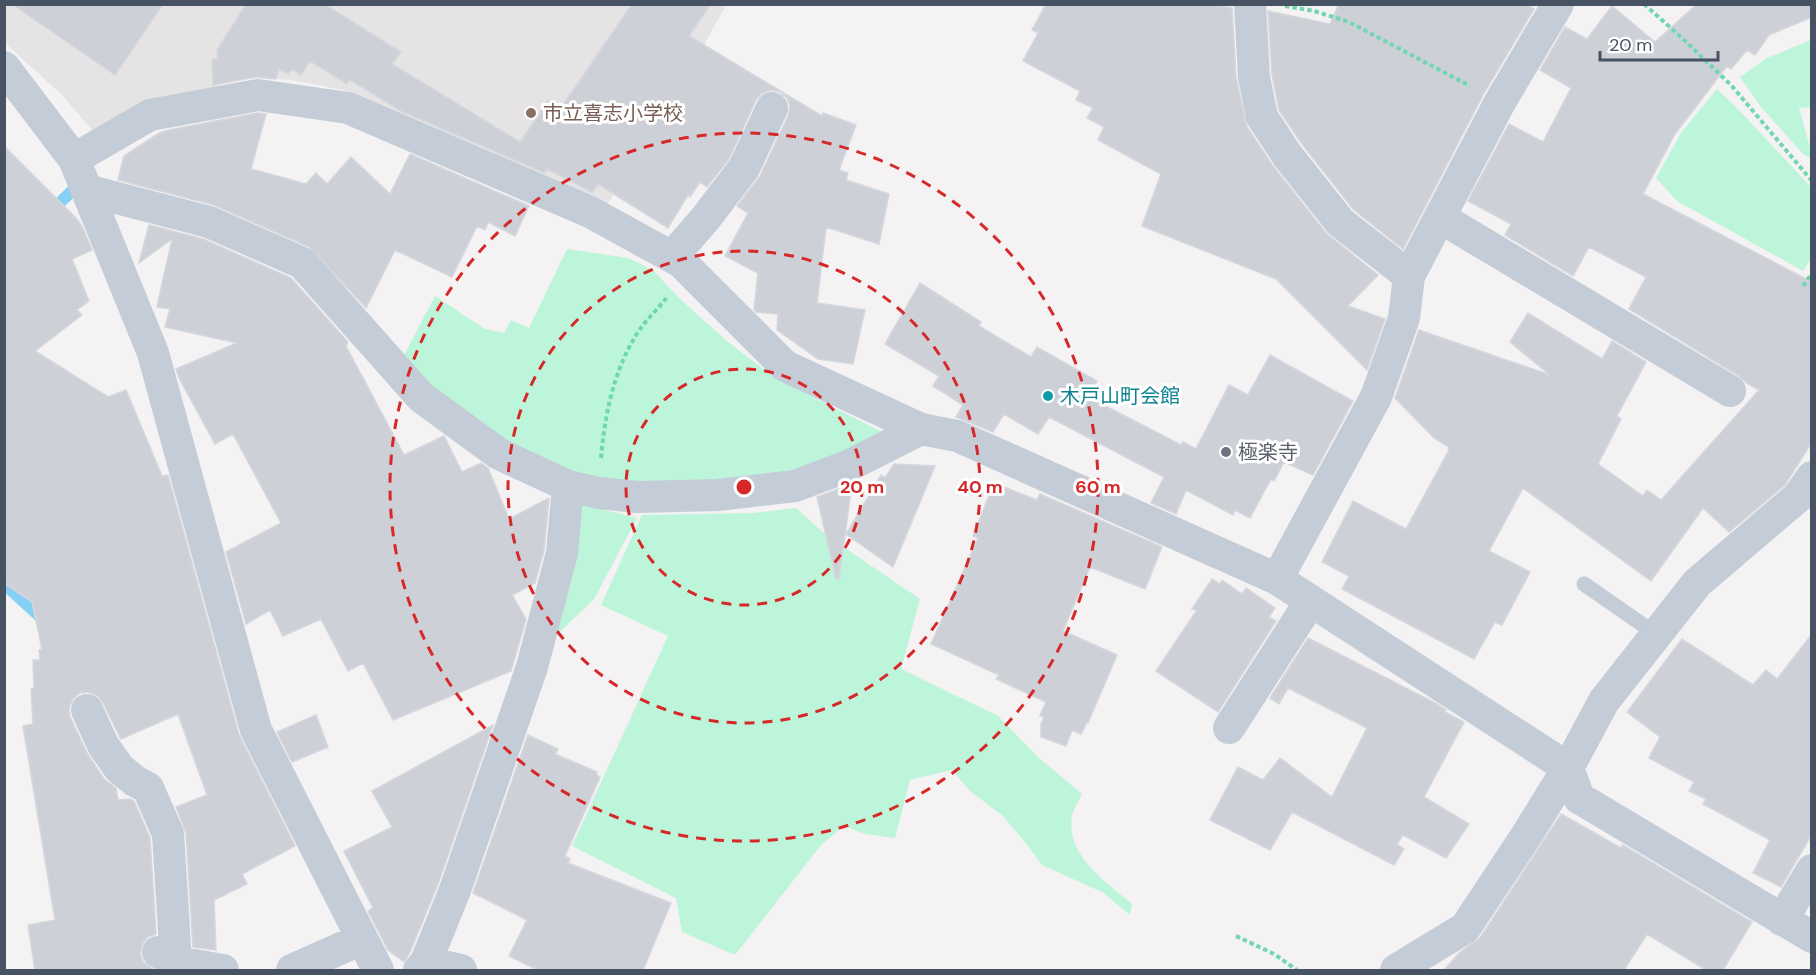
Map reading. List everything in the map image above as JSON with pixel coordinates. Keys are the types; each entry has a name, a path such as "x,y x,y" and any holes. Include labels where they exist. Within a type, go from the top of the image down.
{"street":[{"path":"1250,4 1254,77 1262,117 1287,155 1340,222 1409,276"},
{"path":"1277,579 1376,397 1404,318 1409,276 1500,102 1558,4"},
{"path":"4,67 74,159 153,353 256,730 378,970"},
{"path":"74,159 150,115 258,95 348,108 590,212 680,264 785,366 921,429 957,436 1277,579 1568,768 1579,798 1812,938"},
{"path":"680,264 705,219 744,168 772,108"},
{"path":"86,190 209,222 302,263 421,397 500,454 568,486 637,497 718,495 795,486 848,466 921,429"},
{"path":"1441,218 1730,391"},
{"path":"1396,970 1465,928 1528,834 1568,768 1604,701 1696,583 1798,497 1812,477"},
{"path":"461,970 423,966 455,890 532,667 562,553 568,486"},
{"path":"1230,728 1311,602"},
{"path":"87,710 103,745 119,768 148,788 168,834 167,957 223,970"},
{"path":"1782,920 1812,870"},
{"path":"292,970 362,939"}],"lane":[{"path":"1584,584 1656,634"}],"path":[{"path":"1276,4 1314,11 1349,22 1500,102"},
{"path":"1644,4 1731,85 1812,181"},
{"path":"599,492 608,399 620,368 640,330 680,264"},
{"path":"1803,286 1812,273"},
{"path":"1236,936 1274,954 1298,970"}],"shaded area":[{"name":"市立喜志小学校","path":"4,5 726,5 651,141 601,213 476,150 343,90 292,80 261,78 234,80 92,130 63,96 5,43"}],"green space":[{"path":"1811,40 1811,107 1799,108 1811,158 1804,155 1761,107 1740,77 1767,58"},
{"path":"1717,89 1811,187 1811,259 1803,271 1677,201 1656,178 1681,133"},
{"path":"567,249 628,258 653,270 679,298 728,342 766,371 884,433 857,455 747,486 579,482 505,445 401,361 435,296 485,329 504,333 511,320 529,328"},
{"path":"573,502 637,518 594,599 544,647"},
{"path":"796,508 826,535 920,599 901,669 998,716 1039,758 1082,794 1072,815 1075,843 1081,855 1100,877 1132,904 1130,915 1102,892 1042,865 1003,816 970,791 952,770 910,780 895,838 865,834 844,826 821,845 735,955 682,932 676,898 572,846 668,636 601,605 642,515 753,513"}],"building":[{"path":"12,4 163,4 115,75"},
{"path":"246,4 324,4 401,52 392,64 520,142 549,100 561,108 632,4 711,4 689,36 822,116 823,113 856,125 839,170 848,173 846,180 889,194 879,244 826,227 817,303 865,310 853,364 818,359 777,330 778,314 756,312 754,309 758,273 725,256 748,213 737,206 760,176 788,116 790,106 787,98 780,92 770,90 761,94 756,100 729,159 707,187 700,182 690,197 688,195 668,228 598,184 592,192 547,169 545,173 401,111 349,79 347,84 310,61 301,75 292,69 288,74 279,69 276,79 255,77 213,85 212,59 218,59 217,50"},
{"path":"1046,4 1205,4 1232,8 1236,78 1247,127 1273,166 1326,233 1378,275 1348,306 1385,319 1367,370 1276,279 1142,226 1161,174 1098,140 1104,127 1087,118 1093,108 1076,100 1080,91 1023,61 1038,33 1032,30"},
{"path":"1339,4 1526,4 1534,9 1484,93 1403,249 1353,209 1302,144 1279,110 1272,75 1268,11 1330,24"},
{"path":"1697,4 1812,4 1812,17 1769,35 1755,55 1747,50 1731,69 1727,66 1675,134 1643,194 1812,282 1812,442 1785,485 1729,532 1703,508 1651,581 1523,488 1489,551 1530,572 1502,625 1495,622 1474,659 1342,589 1349,576 1322,562 1353,501 1406,529 1448,452 1449,447 1434,438 1395,398 1419,330 1550,375 1510,342 1528,313 1602,359 1612,341 1646,362 1617,416 1621,419 1598,464 1643,496 1647,490 1661,500 1759,390 1629,309 1646,277 1589,247 1573,276 1505,235 1511,224 1468,201 1509,124 1543,142 1571,88 1540,70 1565,27 1587,39 1612,6 1655,42"},
{"path":"258,113 266,114 251,169 306,184 316,173 327,184 351,157 390,194 410,154 529,206 515,236 488,222 485,230 477,226 452,277 395,250 366,308 309,247 214,205 118,180 124,156 159,133"},
{"path":"4,146 76,218 92,250 72,259 89,301 77,310 82,315 35,351 108,397 126,390 162,476 168,475 239,735 295,846 242,874 247,884 214,900 216,950 193,947 186,833 176,807 207,795 178,714 121,739 98,696 88,692 80,693 73,699 69,708 70,717 87,753 104,779 116,788 118,800 134,801 150,838 156,934 148,937 140,953 143,962 154,970 35,970 28,925 55,920 23,726 33,724 31,689 34,688 33,660 40,660 39,650 42,649 32,602 4,583"},
{"path":"149,225 203,239 291,278 348,342 346,346 404,455 444,436 462,472 481,463 488,468 509,519 549,498 544,550 535,583 512,595 526,619 511,671 393,720 363,663 348,671 321,619 283,636 270,610 246,624 226,552 281,523 233,434 215,444 179,378 176,369 237,343 165,327 170,309 157,307 172,239 139,263"},
{"path":"920,283 981,322 979,326 1031,357 1037,347 1097,381 1088,397 1181,445 1183,442 1196,449 1229,385 1248,395 1270,355 1353,401 1313,475 1284,462 1274,481 1271,479 1250,518 1235,510 1233,515 1186,490 1176,514 1151,503 1164,477 1049,417 1038,434 1004,414 993,432 956,417 963,405 933,386 939,376 885,344"},
{"path":"894,464 935,466 893,567 846,534 881,475 885,478"},
{"path":"994,483 1037,500 1040,494 1162,547 1145,589 1090,567 1063,631 1117,655 1088,723 1081,734 1072,730 1066,746 1041,737 1041,724 1044,717 1040,716 1046,702 996,679 999,675 931,644 978,538 973,536"},
{"path":"852,484 839,579 836,579 817,497"},
{"path":"1212,579 1220,584 1222,580 1242,594 1246,588 1275,608 1269,617 1276,621 1218,712 1156,671 1197,610 1192,609"},
{"path":"1812,634 1812,834 1781,887 1753,873 1770,840 1703,804 1706,799 1689,791 1694,782 1649,758 1660,737 1627,712 1682,639 1753,685 1766,670 1777,679"},
{"path":"1308,638 1437,704 1446,710 1445,712 1464,722 1424,797 1469,824 1446,858 1403,835 1397,844 1404,849 1394,865 1292,812 1270,850 1210,820 1238,767 1263,780 1280,758 1332,797 1367,728 1288,688 1279,704 1270,698"},
{"path":"316,715 328,747 292,762 277,732"},
{"path":"493,725 438,884 404,962 388,950 368,911 373,908 344,851 392,827 372,791"},
{"path":"528,735 558,749 555,754 597,772 600,777 565,856 570,859 568,863 671,903 643,970 538,970 509,956 527,920 473,893"},
{"path":"1561,814 1621,848 1623,845 1752,922 1723,970 1706,970 1647,934 1624,970 1444,970 1460,952 1480,938"}],"waterway":[{"path":"49,213 74,189"},
{"path":"10,589 45,621"}],"place":[{"name":"市立喜志小学校","path":"531,113"},
{"name":"木戸山町会館","path":"1048,396"},
{"name":"極楽寺","path":"1226,452"}]}
